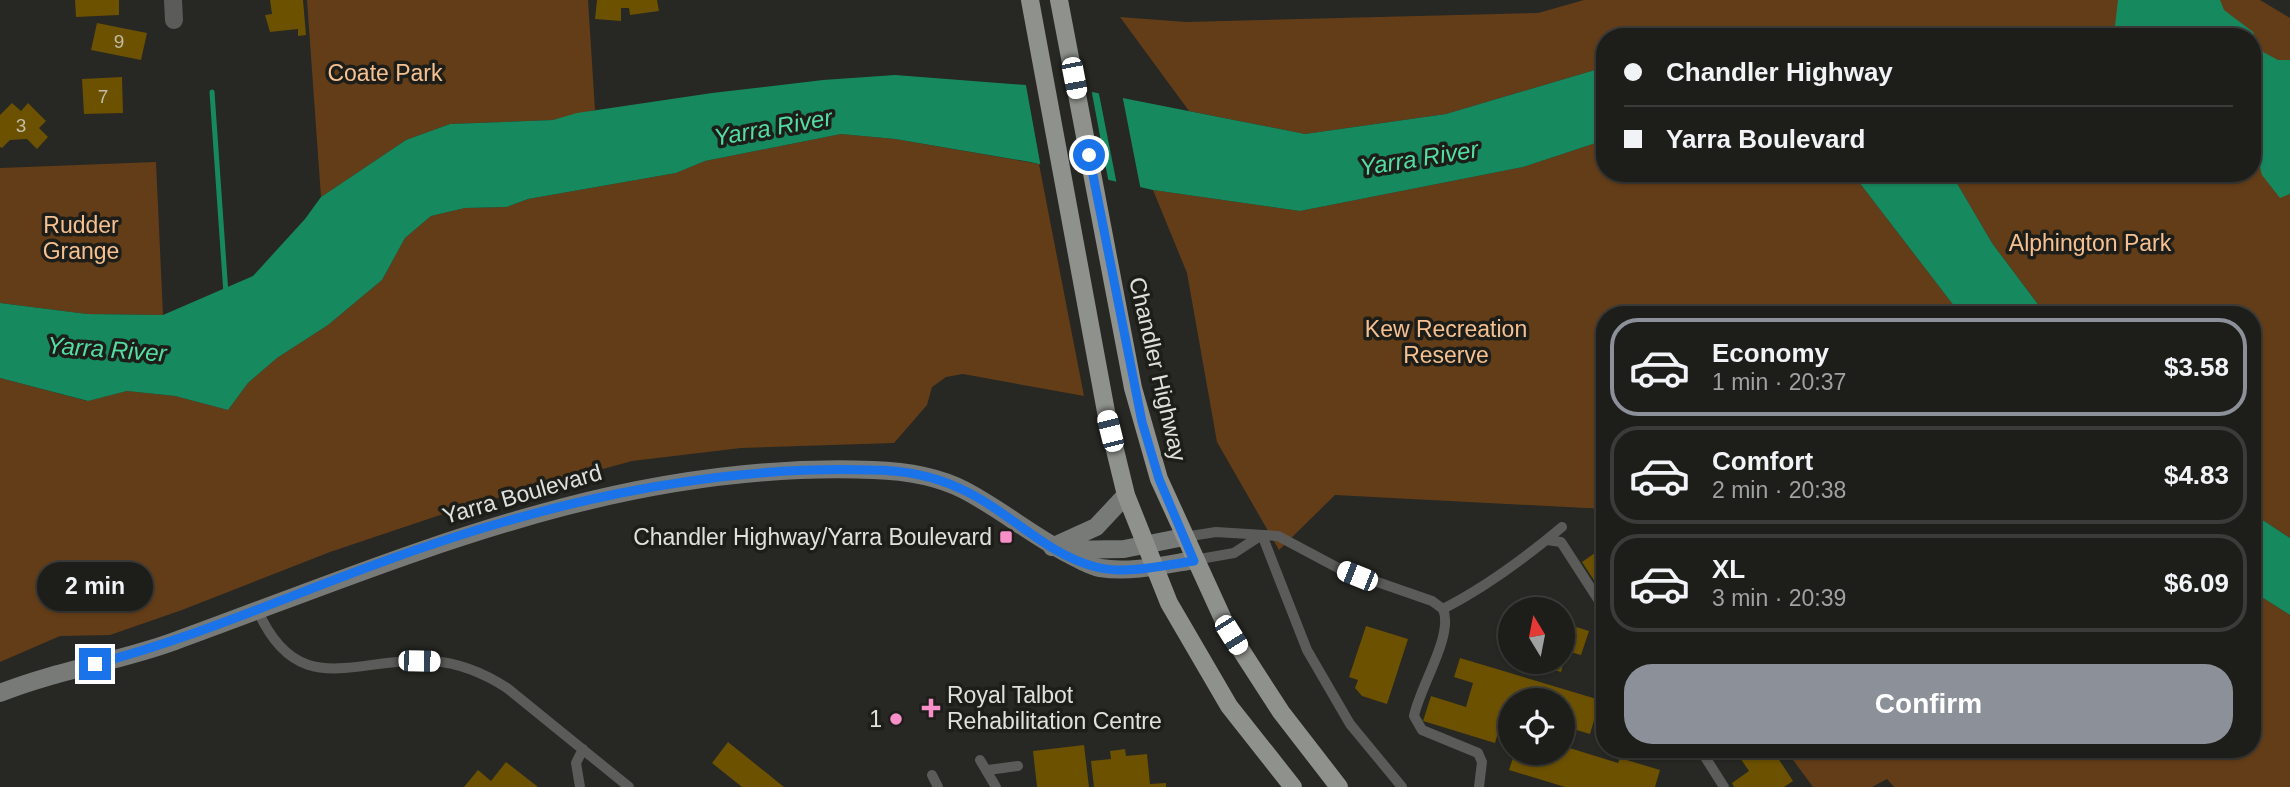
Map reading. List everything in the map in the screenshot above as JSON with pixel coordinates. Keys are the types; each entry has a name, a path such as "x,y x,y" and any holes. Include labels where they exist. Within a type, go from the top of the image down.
{"main road":[{"path":"1030,0 1107,417 1126,495 1169,603 1229,706 1293,787"},
{"name":"Chandler Highway","path":"1059,0 1142,422 1159,479 1194,561 1228,630 1263,686 1339,787"},
{"name":"Yarra Boulevard","path":"0,693 40,678 173,642 413,551 557,508 648,486 717,476 872,470 908,473 963,489 1057,548 1101,568 1194,561"},
{"path":"1057,548 1096,527 1126,495"},
{"path":"1057,548 1117,549 1184,537"}],"street":[{"path":"173,0 174,20"}],"lane":[{"path":"1443,609 1476,592 1562,527"},
{"path":"1184,537 1216,532 1289,540 1340,569 1432,601 1443,609 1446,629 1418,696 1414,716 1422,730 1478,753 1482,762 1479,787"},
{"path":"1194,561 1234,553 1261,536"},
{"path":"1261,536 1307,650 1350,724 1402,787"},
{"path":"1547,540 1561,542 1596,596"},
{"path":"257,609 276,644 302,663 329,669 419,661 464,667 507,688 629,787"},
{"path":"580,787 576,763 583,749"},
{"path":"1706,758 1724,787"},
{"path":"980,760 996,787"},
{"path":"988,770 1018,766"},
{"path":"932,775 938,787"}],"green space":[{"name":"Coate Park","path":"307,0 588,0 595,110 553,120 450,124 406,140 321,197"},
{"name":"Alphington Park","path":"1584,0 2260,0 2290,18 2290,538 2261,519 2261,306 2039,306 1992,243 1956,182 2261,182 2261,28 1596,28 1596,70 1446,114 1305,134 1189,111 1120,17 1186,22 1538,13"},
{"path":"841,134 895,139 1039,164 1084,396 963,374 946,377 932,387 927,405 894,443 741,448 632,461 464,507 330,552 110,635 60,636 0,662 0,378 87,401 127,391 175,396 228,410 248,383 277,358 328,325 382,280 405,238 431,216 465,208 507,207 528,199 676,173 705,161"},
{"name":"Kew Recreation Reserve","path":"1596,143 1596,182 1859,182 1954,306 1596,306 1596,509 1335,495 1279,550 1217,442 1187,273 1153,190 1300,211 1523,167"},
{"name":"Rudder Grange","path":"156,162 163,315 87,314 0,303 0,168"},
{"path":"2261,597 2290,615 2290,787 1894,787 1887,779 1872,787 1813,787 1792,758 2261,758"}],"water":[{"path":"2118,0 2220,0 2224,10 2248,28 2116,28"},
{"path":"2261,48 2263,52 2278,60 2290,60 2290,194 2280,198 2262,175"},
{"name":"Yarra River","path":"1596,70 1596,143 1523,167 1300,211 1153,190 1030,162 895,139 841,134 705,161 676,173 528,199 507,207 465,208 431,216 405,238 382,280 328,325 277,358 248,383 228,410 175,396 127,391 88,401 0,378 0,303 87,314 163,315 253,276 305,219 321,197 406,140 450,124 553,120 577,113 712,93 895,75 1077,89 1305,134 1446,114"},
{"path":"1859,182 1956,182 1992,243 2039,306 1954,306"},
{"path":"2261,519 2290,538 2290,615 2261,597"}],"pier":[{"path":"1025,80 1091,88 1109,184 1041,168"},
{"path":"1098,89 1122,94 1141,191 1117,185"}],"building":[{"path":"75,0 119,0 119,15 76,17"},
{"path":"270,0 303,0 306,35 298,36 298,29 270,32 265,15 272,14"},
{"path":"597,0 657,0 659,11 630,15 629,8 621,8 621,21 595,19"},
{"path":"97,23 147,33 141,60 91,50"},
{"path":"122,77 123,113 84,114 82,79"},
{"path":"12,103 21,111 28,103 46,121 39,128 48,137 37,149 27,139 10,140 0,147 0,115"},
{"path":"1596,552 1596,583 1582,562"},
{"path":"1366,626 1408,639 1387,704 1362,696 1355,688 1358,680 1349,677"},
{"path":"1575,627 1589,631 1581,655 1575,653"},
{"path":"1460,658 1498,669 1498,674 1513,674 1560,688 1498,688 1498,732 1495,743 1423,721 1431,696 1466,707 1473,683 1454,677"},
{"path":"1575,692 1596,699 1596,714 1590,734 1575,730"},
{"path":"728,742 784,787 742,787 712,763"},
{"path":"1084,745 1089,787 1037,787 1033,751"},
{"path":"1125,749 1126,756 1147,754 1150,784 1166,783 1166,787 1094,787 1091,761 1111,759 1110,751"},
{"path":"1575,750 1596,758 1618,763 1620,758 1660,770 1655,787 1565,787 1509,770 1511,765 1575,765"},
{"path":"1740,758 1778,758 1793,781 1784,787 1734,787 1732,783 1749,771"},
{"path":"506,762 538,787 464,787 478,770 491,781"}],"waterway":[{"path":"212,92 226,294"}],"place":[{"name":"Chandler Highway/Yarra Boulevard","path":"1006,537"},
{"name":"Royal Talbot Rehabilitation Centre","path":"931,708"},
{"name":"1","path":"896,719"}],"route":[{"path":"95,664 173,642 375,564 479,531 613,493 717,476 872,470 908,473 933,478 963,489 1040,540 1095,567 1108,569 1194,561 1159,479 1133,388 1089,155"}]}
